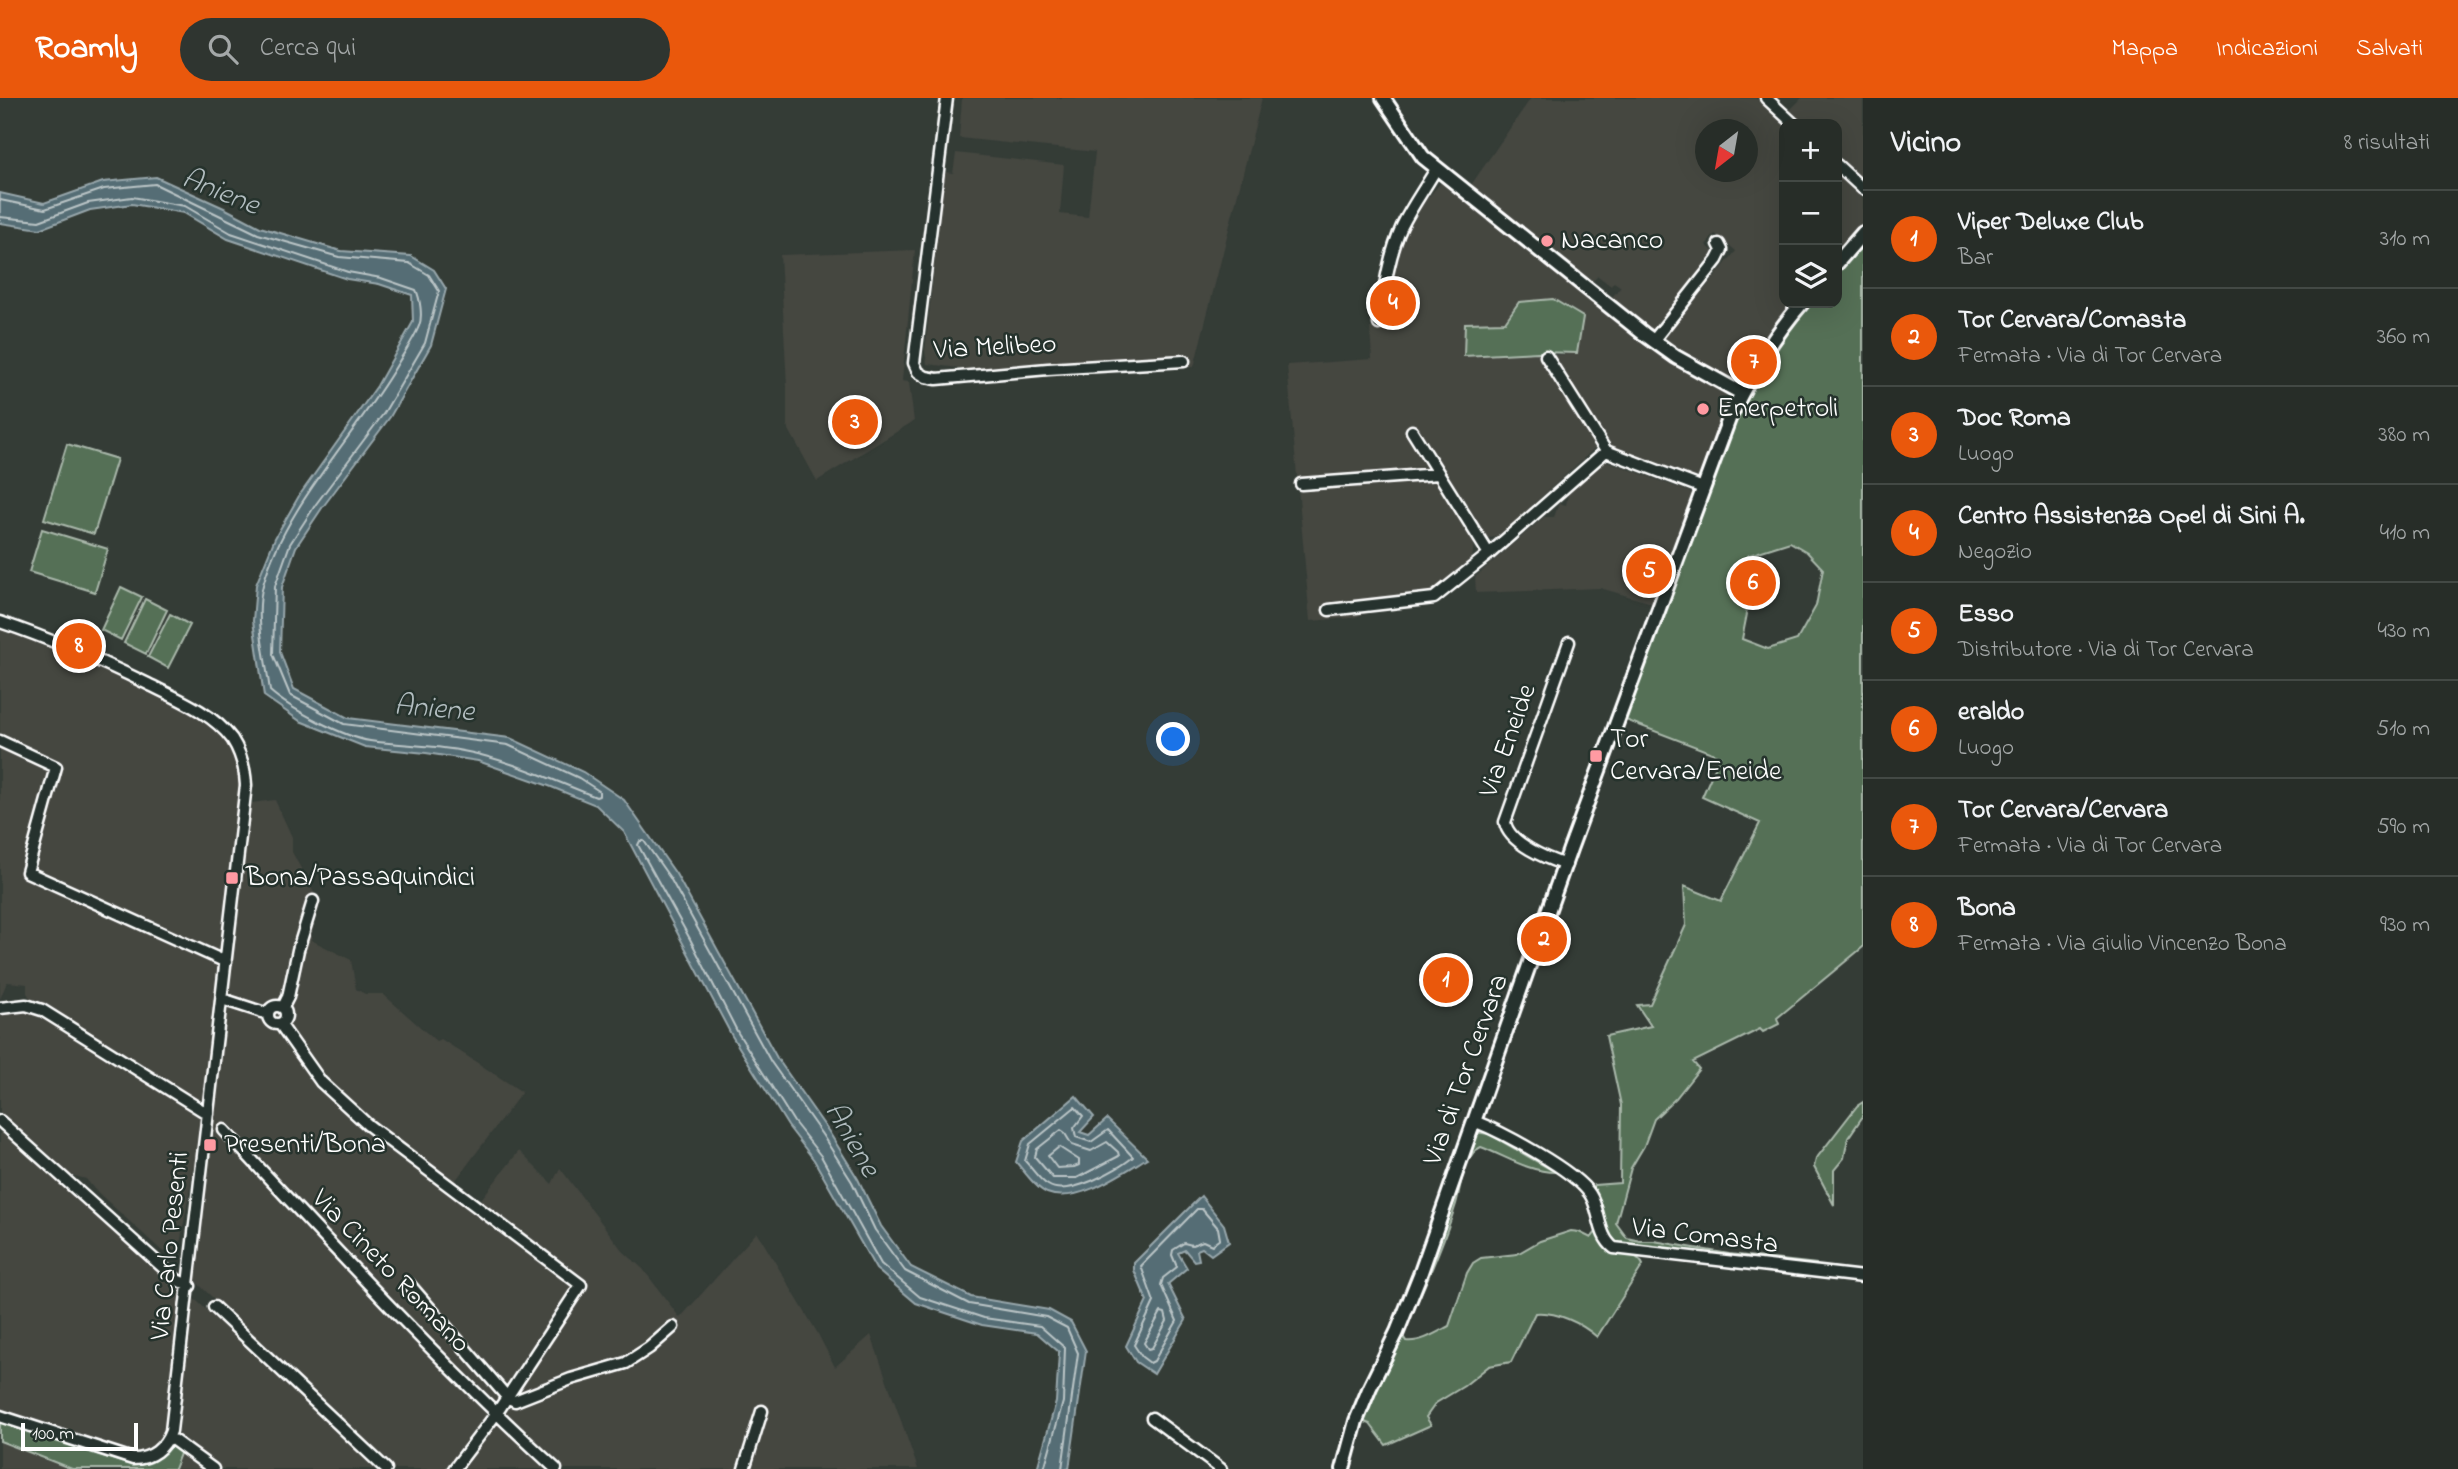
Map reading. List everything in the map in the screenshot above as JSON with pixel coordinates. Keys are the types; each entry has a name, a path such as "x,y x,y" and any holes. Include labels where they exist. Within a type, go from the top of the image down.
{"street":[{"name":"Via Melibeo","path":"947,98 915,363 918,372 937,379 1184,361"},
{"path":"1383,98 1412,144 1437,169 1653,341 1741,393"},
{"path":"1766,98 1789,119"},
{"path":"1379,324 1386,276 1402,226 1437,169"},
{"path":"1842,170 1863,189"},
{"path":"1842,257 1863,233"},
{"path":"1653,341 1717,260 1721,253 1719,244"},
{"name":"Via di Tor Cervara","path":"1343,1469 1356,1421 1421,1272 1703,488 1741,393 1776,337 1798,308"},
{"path":"1546,356 1606,451 1703,488"},
{"path":"1412,431 1489,554"},
{"path":"1329,610 1434,597 1489,554 1606,451"},
{"path":"1301,484 1439,474"},
{"path":"0,622 77,650 173,696 211,720 232,740 243,762 246,785 208,1114"},
{"name":"Via Eneide","path":"1566,865 1546,858 1515,838 1508,832 1505,822 1569,642"},
{"path":"0,741 56,767 27,872 226,962"},
{"path":"283,1007 313,901"},
{"path":"222,999 268,1014"},
{"name":"Via Carlo Pesenti","path":"0,1008 23,1004 42,1010 208,1114 178,1390 169,1437"},
{"path":"268,1014 275,1006 283,1007"},
{"path":"280,1024 287,1015 283,1007"},
{"path":"268,1014 271,1022 280,1024 303,1053 321,1082 368,1125 580,1285 496,1414 454,1469"},
{"path":"0,1121 177,1280 190,1286"},
{"name":"Via Comasta","path":"1474,1121 1518,1143 1579,1183 1590,1195 1605,1240 1614,1248 1863,1277"},
{"name":"Via Cineto Romano","path":"224,1130 400,1319 556,1469"},
{"path":"409,1284 507,1397 515,1401 571,1379 625,1363 649,1348 673,1327"},
{"path":"214,1307 386,1469"},
{"path":"744,1469 762,1411"},
{"path":"0,1416 132,1460 145,1458 156,1452 169,1437 213,1469"},
{"path":"1152,1418 1221,1469"}],"shaded area":[{"path":"962,98 1262,98 1194,367 1134,369 1133,359 1045,362 966,369 927,364 925,351 944,172 953,173 956,153 1064,165 1060,214 1088,217 1095,152 959,138"},
{"path":"1531,98 1756,98 1779,119 1779,308 1792,308 1739,384 1736,385 1680,353 1662,340 1736,251 1715,234 1706,245 1714,255 1711,261 1648,333 1611,301 1621,287 1614,282 1611,286 1598,276 1590,284 1471,185"},
{"path":"1802,98 1863,98 1863,182 1842,162 1842,119 1796,119 1788,112"},
{"path":"1842,179 1863,199 1863,224 1842,249"},
{"path":"1443,180 1617,321 1647,344 1725,393 1729,402 1696,481 1609,446 1552,355 1577,353 1583,317 1552,299 1519,302 1505,322 1465,323 1465,356 1538,352 1594,441 1595,448 1498,537 1487,538 1461,495 1474,543 1472,559 1441,588 1352,618 1310,621 1287,365 1372,359 1370,328 1385,327 1390,276 1403,237 1414,214"},
{"path":"915,250 902,381 909,382 914,421 817,481 787,426 780,255"},
{"path":"1605,460 1695,494 1655,604 1600,588 1476,593 1475,577 1544,517 1554,517 1559,503 1566,505 1568,494"},
{"path":"0,628 93,662 192,714 216,729 230,744 239,765 242,787 205,1108 44,1005 31,1000 27,993 27,984 7,982 0,999"},
{"path":"275,800 292,837 292,852 318,900 311,940 351,960 356,989 365,994 383,994 436,1041 441,1039 522,1092 453,1184 333,1089 286,1026 275,1028 285,1035 322,1089 576,1287 451,1469 394,1469 194,1280 224,1008 251,803"},
{"path":"27,1009 38,1013 203,1117 179,1250 163,1252 86,1179 63,1173 0,1112 0,1015"},
{"path":"0,1127 182,1290 166,1422 162,1437 144,1454 129,1455 0,1411"},
{"path":"519,1151 552,1184 560,1168 622,1250 643,1269 680,1318 757,1232 835,1367 871,1335 918,1469 460,1469 495,1423 587,1284 478,1203"},
{"path":"192,1298 376,1469 218,1469 178,1440"},
{"path":"0,1441 45,1460 72,1469 0,1469"},
{"path":"181,1451 205,1469 174,1469"}],"green space":[{"path":"1863,239 1863,947 1777,1018 1779,1024 1763,1032 1760,1029 1693,1062 1699,1069 1676,1098 1654,1119 1644,1146 1631,1168 1616,1223 1627,1238 1816,1264 1816,1270 1618,1244 1610,1237 1591,1189 1594,1185 1620,1183 1621,1105 1606,1036 1651,1026 1637,1005 1650,1004 1686,925 1684,886 1721,901 1760,823 1702,797 1720,756 1623,719 1733,420 1772,348 1803,308 1842,308 1842,263","holes":["1790,542 1807,552 1823,569 1816,606 1797,640 1768,649 1742,639 1747,614 1732,592 1739,569 1749,555"]},
{"path":"1553,299 1583,317 1577,353 1464,356 1465,323 1505,322 1519,302"},
{"path":"67,444 117,459 94,534 44,519"},
{"path":"42,529 108,549 95,592 29,572"},
{"path":"121,587 142,597 121,640 101,630"},
{"path":"145,599 167,610 146,654 124,643"},
{"path":"170,614 190,625 168,668 148,657"},
{"path":"1863,1102 1863,1116 1848,1138 1844,1158 1834,1170 1834,1205 1814,1167 1816,1159"},
{"path":"1475,1132 1489,1134 1555,1172 1526,1166 1481,1147 1475,1151 1466,1164 1456,1204 1438,1254 1402,1335 1406,1341 1422,1339 1449,1326 1467,1273 1473,1263 1481,1258 1517,1254 1540,1241 1571,1231 1591,1238 1597,1231 1607,1245 1639,1259 1643,1265 1597,1337 1568,1319 1535,1313 1511,1362 1489,1366 1436,1403 1426,1417 1431,1425 1386,1445 1370,1424 1360,1420"},
{"path":"0,1422 127,1464 142,1465 152,1462 171,1443 181,1451 174,1469 72,1469 0,1441"}],"water":[{"path":"156,177 260,227 341,251 411,256 434,270 446,289 431,345 390,417 296,547 282,587 280,652 294,689 348,718 510,738 583,772 624,800 676,874 777,1058 829,1132 858,1179 881,1226 911,1267 971,1297 1049,1310 1071,1322 1086,1351 1069,1469 1037,1469 1056,1402 1059,1352 1037,1333 982,1325 916,1303 876,1269 814,1160 788,1126 732,1036 624,832 596,805 478,761 365,747 300,721 264,696 253,621 256,585 275,538 299,496 377,386 413,322 412,295 379,284 347,279 228,239 184,213 132,204 90,210 40,229 0,223 0,193 44,203 103,182"},
{"path":"1076,1096 1094,1117 1080,1132 1089,1135 1107,1119 1147,1158 1099,1186 1072,1195 1059,1196 1047,1193 1034,1184 1016,1162 1023,1141"},
{"path":"1201,1196 1224,1225 1229,1242 1211,1255 1202,1248 1197,1250 1199,1260 1194,1261 1185,1250 1178,1253 1187,1268 1168,1284 1186,1320 1154,1374 1136,1362 1126,1346 1147,1301 1134,1270 1134,1263"}],"place":[{"name":"Nacanco","path":"1547,241"},
{"name":"Centro Assistenza Opel di Sini A.","path":"1393,303"},
{"name":"Tor Cervara/Cervara","path":"1754,362"},
{"name":"Enerpetroli","path":"1703,409"},
{"name":"Doc Roma","path":"855,422"},
{"name":"Esso","path":"1649,571"},
{"name":"eraldo","path":"1753,583"},
{"name":"Bona","path":"79,646"},
{"name":"Tor Cervara/Eneide","path":"1596,756"},
{"name":"Bona/Passaquindici","path":"232,878"},
{"name":"Tor Cervara/Comasta","path":"1544,939"},
{"name":"Viper Deluxe Club","path":"1446,980"},
{"name":"Presenti/Bona","path":"210,1145"}],"water label":[{"name":"Aniene","path":"220,193"},
{"name":"Aniene","path":"434,710"},
{"name":"Aniene","path":"851,1140"}]}
